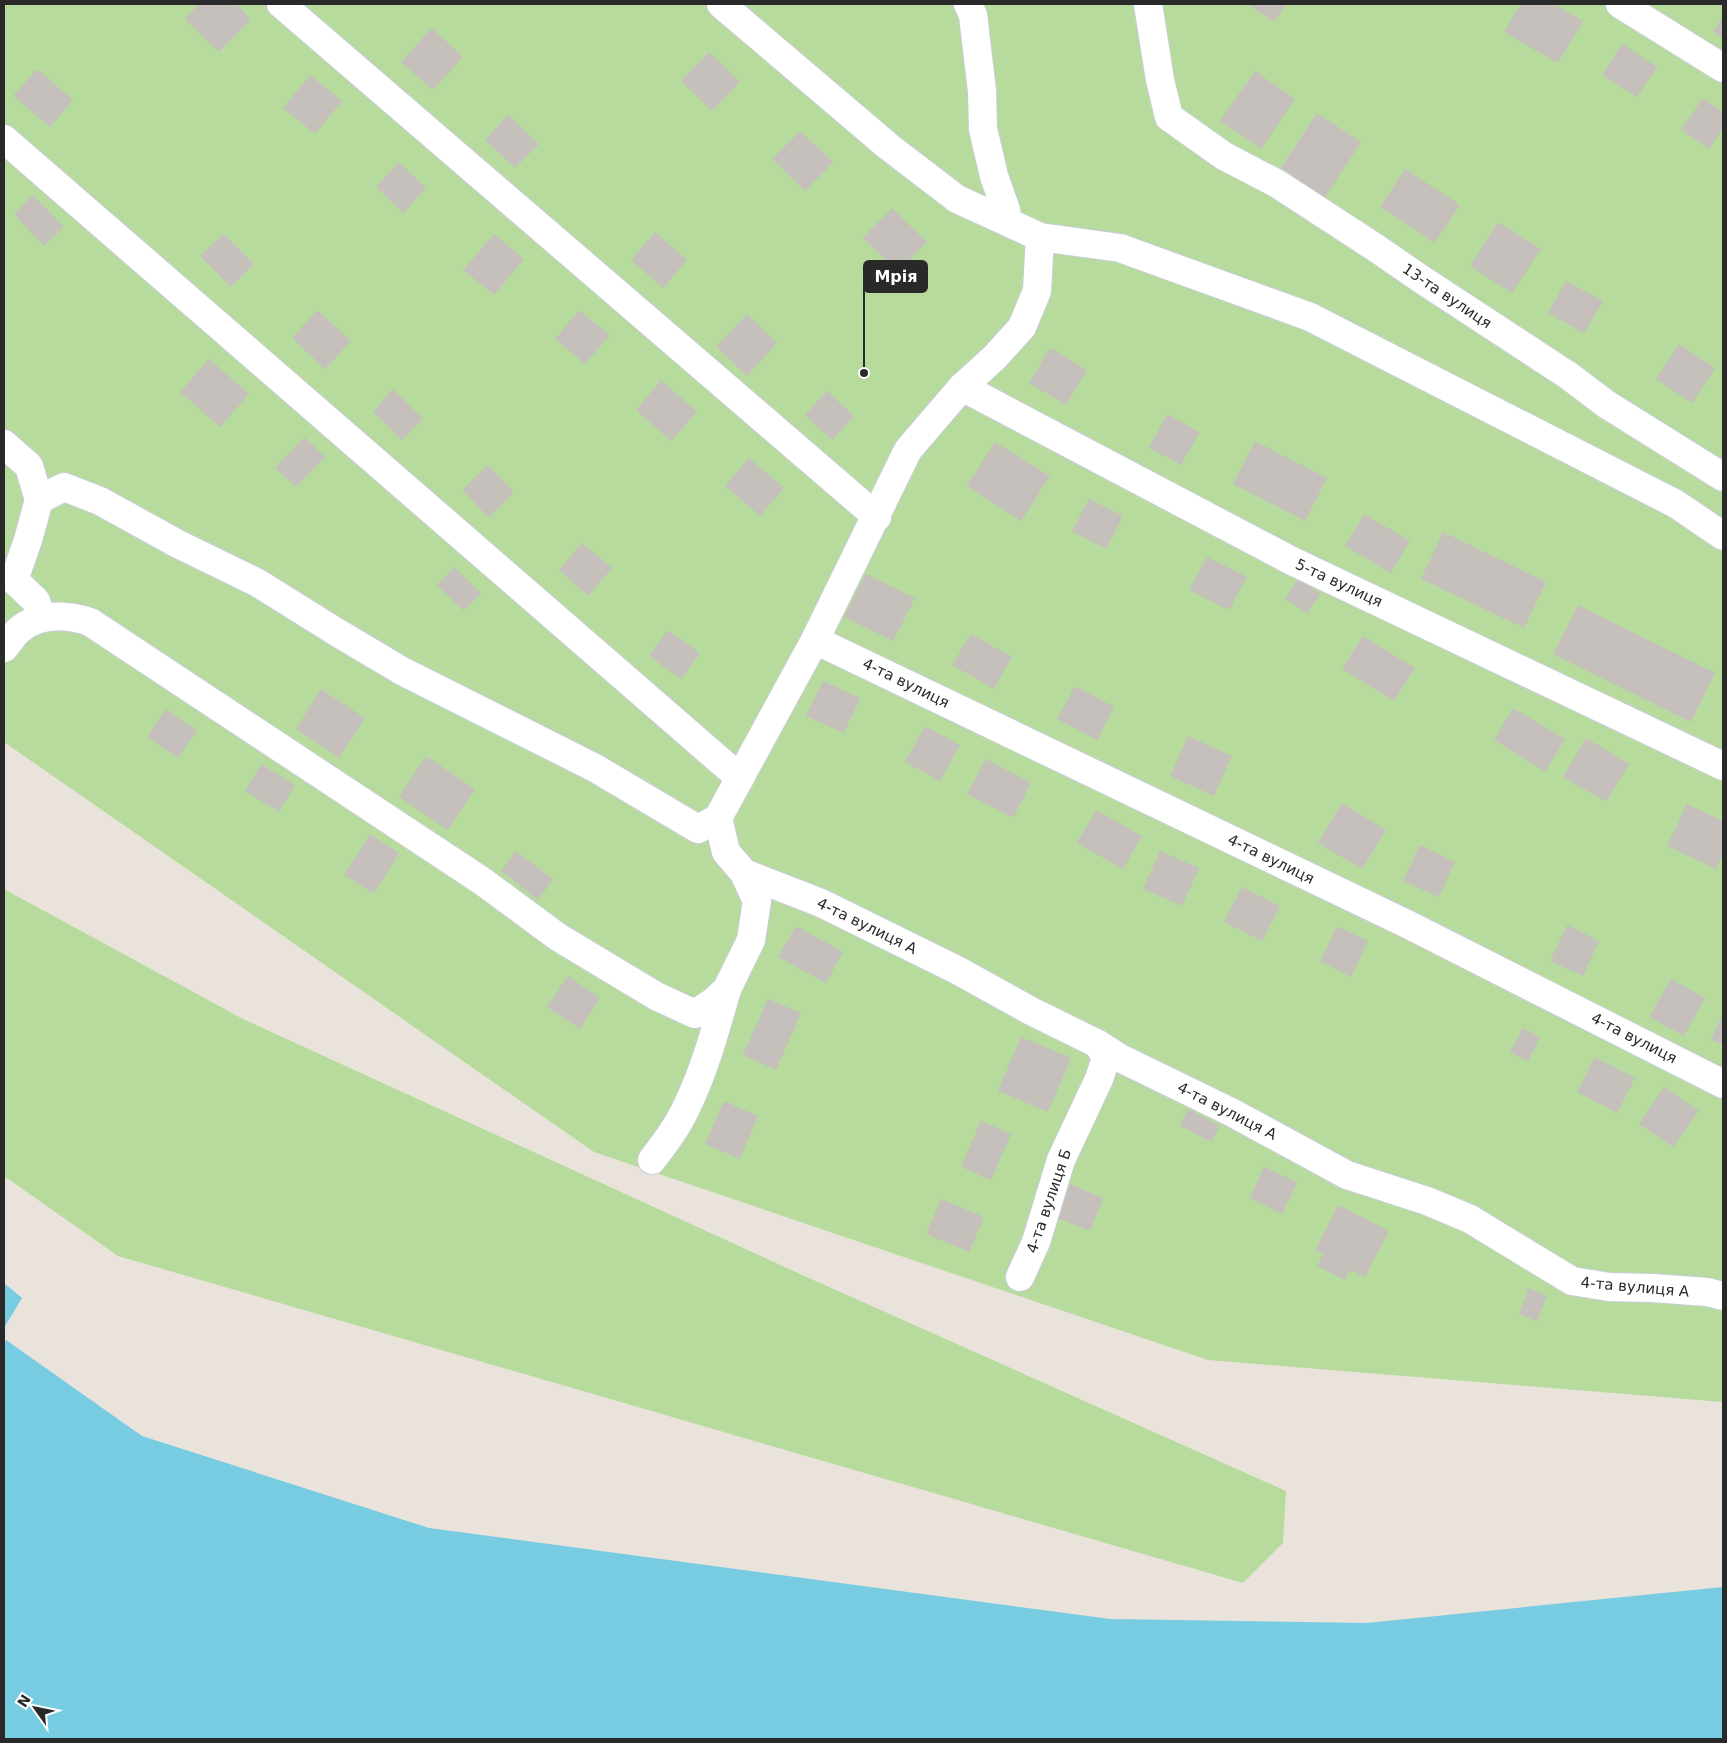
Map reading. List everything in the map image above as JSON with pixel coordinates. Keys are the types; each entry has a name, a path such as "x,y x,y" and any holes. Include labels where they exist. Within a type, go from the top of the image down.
{"street":[{"path":"281,4 877,517"},
{"path":"721,4 897,153 957,199 1040,237 1120,248 1310,317 1676,504 1723,536"},
{"path":"968,4 973,15 982,91 983,129 994,176 1006,210 1008,222"},
{"name":"13-та вулиця","path":"1148,4 1160,80 1169,116 1224,156 1276,184 1376,248 1569,376 1606,404 1723,477"},
{"path":"1620,4 1723,68"},
{"path":"4,139 740,778"},
{"path":"39,500 64,488 100,502 178,544 258,583 402,671 595,768 698,829 718,818 816,640 908,450 962,387 995,357 1022,327 1037,291 1040,237"},
{"name":"5-та вулиця","path":"962,387 1290,560 1723,766"},
{"path":"4,444 29,466 39,500 14,580 36,601 41,617"},
{"path":"4,648 19,630 41,617 76,618 90,622 482,881 558,937 656,996 695,1014 727,990"},
{"name":"4-та вулиця","path":"816,640 1398,920 1723,1084"},
{"path":"652,1160 672,1134 687,1106 701,1072 727,990 751,940 757,901 744,873 726,852 718,818"},
{"name":"4-та вулиця А","path":"744,873 822,903 957,970 1031,1011 1098,1044 1120,1058 1231,1112 1347,1175 1427,1201 1470,1219 1572,1281 1609,1287 1707,1292 1723,1296"},
{"name":"4-та вулиця Б","path":"1020,1277 1036,1242 1060,1160 1100,1079 1106,1058 1098,1044"}],"green space":[{"path":"4,4 1723,4 1723,1402 1208,1360 594,1152 4,742"},
{"path":"4,889 243,1019 800,1274 1286,1491 1283,1543 1243,1583 118,1256 4,1176"}],"water":[{"path":"4,1283 22,1298 4,1328"},
{"path":"6,1340 142,1436 429,1528 1110,1619 1367,1623 1723,1587 1723,1739 4,1739 4,1344"}],"building":[{"path":"199,4 236,4 251,19 219,52 185,19"},
{"path":"1247,4 1286,4 1274,22"},
{"path":"1520,4 1554,4 1583,21 1558,63 1504,32"},
{"path":"1723,16 1723,39 1713,32"},
{"path":"432,28 463,57 433,90 401,62"},
{"path":"1622,44 1657,67 1637,97 1602,75"},
{"path":"709,52 740,82 712,111 681,81"},
{"path":"37,69 73,100 50,127 13,96"},
{"path":"1255,71 1295,99 1261,149 1220,121"},
{"path":"310,75 342,101 315,134 283,108"},
{"path":"1703,98 1723,112 1723,128 1709,149 1681,130"},
{"path":"1317,113 1361,142 1325,197 1281,168"},
{"path":"508,115 539,144 515,168 485,140"},
{"path":"800,131 833,162 805,191 772,159"},
{"path":"399,162 426,188 403,213 376,187"},
{"path":"1405,169 1460,205 1435,243 1380,207"},
{"path":"33,195 64,227 44,246 14,214"},
{"path":"892,208 927,242 898,271 863,238"},
{"path":"1498,222 1541,249 1512,293 1470,266"},
{"path":"655,232 687,260 663,288 631,260"},
{"path":"224,234 254,264 231,287 200,256"},
{"path":"494,234 524,259 494,295 463,270"},
{"path":"1566,281 1603,301 1584,333 1548,313"},
{"path":"317,310 351,341 325,369 292,338"},
{"path":"579,310 610,335 585,364 555,339"},
{"path":"747,314 777,343 747,376 716,347"},
{"path":"1679,344 1715,368 1692,403 1656,379"},
{"path":"1050,348 1087,370 1066,405 1029,383"},
{"path":"209,359 249,394 220,427 180,392"},
{"path":"661,380 697,412 671,441 636,410"},
{"path":"393,389 423,419 402,440 373,412"},
{"path":"827,391 854,416 832,440 805,415"},
{"path":"1167,414 1200,432 1181,465 1149,448"},
{"path":"304,437 325,457 296,487 275,468"},
{"path":"1255,441 1327,478 1305,521 1233,484"},
{"path":"995,442 1050,476 1021,521 967,486"},
{"path":"749,458 784,488 760,516 725,486"},
{"path":"488,465 514,492 489,518 462,490"},
{"path":"1089,499 1123,516 1106,549 1072,531"},
{"path":"1364,514 1410,541 1391,573 1345,546"},
{"path":"1443,532 1546,582 1524,628 1421,579"},
{"path":"582,543 612,568 588,596 559,570"},
{"path":"1207,557 1247,577 1229,610 1189,590"},
{"path":"454,567 481,593 464,611 437,585"},
{"path":"866,574 915,598 893,641 844,617"},
{"path":"1298,579 1321,594 1307,613 1285,599"},
{"path":"1578,605 1715,673 1691,722 1553,654"},
{"path":"668,630 700,653 681,679 649,656"},
{"path":"971,634 1012,657 994,689 952,665"},
{"path":"1363,636 1415,668 1394,701 1342,669"},
{"path":"823,681 860,698 844,733 806,716"},
{"path":"1075,686 1114,707 1097,740 1057,719"},
{"path":"321,689 365,718 339,758 296,729"},
{"path":"1513,708 1565,739 1545,772 1494,740"},
{"path":"165,709 197,730 178,758 147,737"},
{"path":"925,726 960,745 940,781 905,762"},
{"path":"1188,736 1232,756 1214,796 1170,776"},
{"path":"1586,738 1629,764 1606,802 1563,777"},
{"path":"426,756 475,789 448,830 399,797"},
{"path":"986,759 1031,783 1013,818 967,794"},
{"path":"261,764 295,785 279,812 245,791"},
{"path":"1342,803 1386,830 1362,869 1318,843"},
{"path":"1687,804 1723,821 1723,854 1716,869 1667,846"},
{"path":"1096,810 1142,836 1123,869 1077,843"},
{"path":"370,834 399,853 374,894 344,875"},
{"path":"1420,845 1455,862 1439,897 1403,881"},
{"path":"516,851 553,879 538,900 501,871"},
{"path":"1160,851 1199,868 1182,906 1143,889"},
{"path":"1242,887 1280,906 1262,941 1224,922"},
{"path":"1567,925 1599,941 1583,976 1550,961"},
{"path":"796,926 843,952 826,983 778,957"},
{"path":"1337,926 1368,941 1351,977 1320,961"},
{"path":"568,976 600,998 580,1029 547,1007"},
{"path":"1671,979 1705,998 1684,1036 1649,1017"},
{"path":"768,999 801,1013 776,1070 743,1055"},
{"path":"1723,1013 1723,1045 1711,1040"},
{"path":"1523,1028 1540,1037 1528,1061 1510,1052"},
{"path":"1021,1037 1071,1058 1048,1112 998,1091"},
{"path":"1595,1057 1635,1078 1617,1113 1577,1092"},
{"path":"1664,1087 1699,1111 1673,1147 1639,1124"},
{"path":"724,1101 758,1116 740,1159 705,1144"},
{"path":"1188,1109 1220,1126 1211,1142 1180,1126"},
{"path":"981,1121 1011,1134 991,1180 961,1167"},
{"path":"1264,1167 1297,1182 1282,1214 1250,1198"},
{"path":"1070,1184 1103,1198 1090,1231 1057,1218"},
{"path":"941,1199 984,1217 969,1252 926,1234"},
{"path":"1338,1205 1389,1231 1365,1277 1350,1270 1345,1280 1317,1266 1323,1254 1315,1250"},
{"path":"1529,1288 1547,1296 1537,1321 1519,1314"}],"place":[{"name":"Мрія","path":"864,373"}]}
